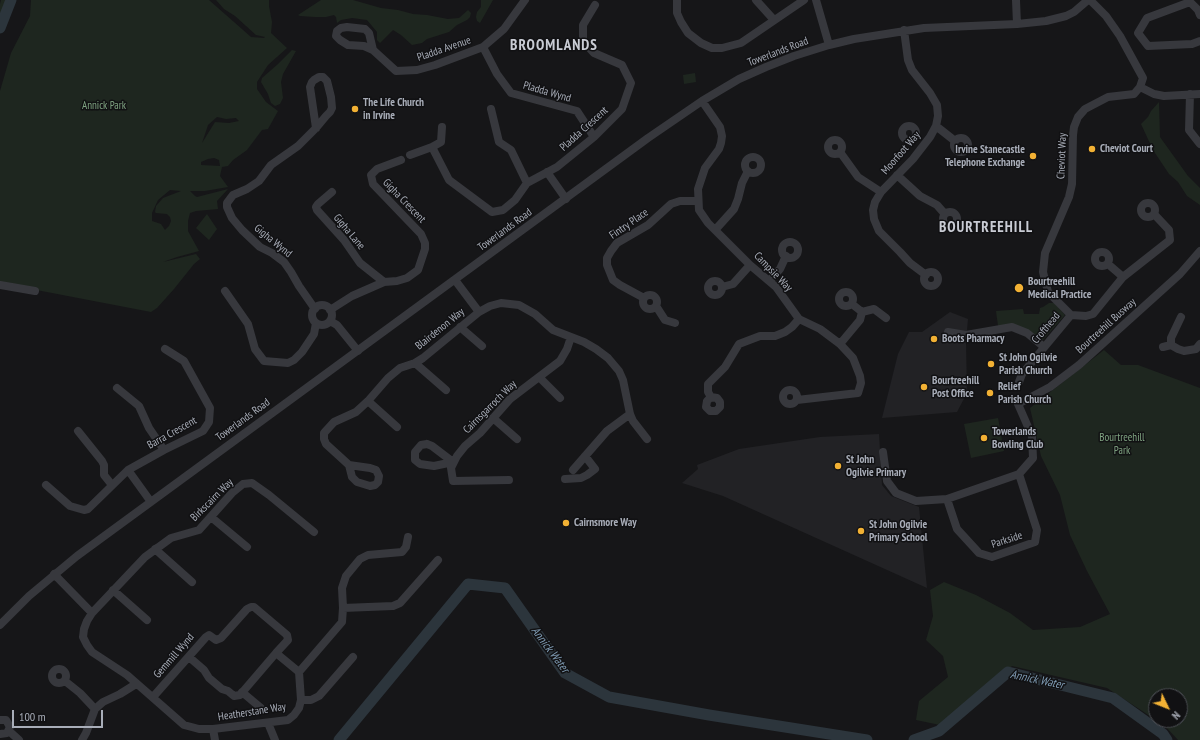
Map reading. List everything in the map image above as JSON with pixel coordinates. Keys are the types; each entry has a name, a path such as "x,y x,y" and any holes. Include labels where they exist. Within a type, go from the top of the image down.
{"street":[{"path":"483,47 504,29 525,0"},
{"path":"676,0 677,14 684,28 694,39 712,48 722,48 741,43 804,0"},
{"path":"756,0 774,20"},
{"path":"816,0 829,45"},
{"path":"1016,0 1017,24"},
{"path":"1089,0 1106,16 1120,36 1141,72 1143,78 1140,87 1159,95 1200,94"},
{"name":"Towerlands Road","path":"0,625 54,574 151,502 648,138 702,101 739,79 794,56 854,39 904,30 1046,21 1066,16 1078,10 1089,0"},
{"path":"1200,16 1198,10 1190,2 1147,18 1138,33 1148,46 1192,44 1200,41"},
{"name":"Pladda Crescent","path":"527,183 574,154 594,137 622,109 631,83 622,65 594,52 583,41 584,25 595,5"},
{"path":"904,30 908,60 912,70 930,93 937,105 938,116 936,126 955,140"},
{"name":"Pladda Wynd","path":"483,47 497,74 511,93 577,112 594,137"},
{"name":"Pladda Avenue","path":"373,50 396,71 417,70 436,65 483,47"},
{"path":"319,77 323,77 328,82 332,108 316,128 310,87 314,80 319,77"},
{"name":"Cheviot Way","path":"1070,315 1048,292 1043,272 1045,253 1069,197 1072,184 1074,127 1078,117 1085,109 1096,102 1108,97 1134,94 1140,87"},
{"path":"1190,94 1189,130 1200,144"},
{"name":"Campsie Way","path":"702,101 720,127 722,136 719,149 705,168 698,190 699,210 703,218 776,287 799,319 820,329 840,344 853,358 860,376 861,383 858,393 797,400"},
{"path":"432,147 449,180 492,212 503,210 514,200 527,183 511,150 500,142 491,109"},
{"name":"Moorfoot Way","path":"926,275 910,263 879,231 874,219 873,210 875,202 881,192 913,159 936,126"},
{"path":"410,155 442,142 442,127"},
{"name":"Gigha Wynd","path":"316,128 295,149 271,165 259,181 233,195 227,203 227,207 232,218 242,230 260,247 272,253 284,262 316,309"},
{"path":"915,137 924,144"},
{"path":"840,152 858,177 881,192"},
{"name":"Gigha Crescent","path":"330,310 352,296 384,282 397,281 407,278 418,270 423,257 425,243 421,234 373,184 371,175 377,169 401,160"},
{"path":"716,230 734,208 742,183 748,171"},
{"path":"547,172 566,199"},
{"path":"897,175 920,196 937,205 944,213"},
{"name":"Gigha Lane","path":"332,192 318,204 316,207 317,210 344,240 360,263 384,282"},
{"name":"Fintry Place","path":"675,323 665,320 656,306 657,301 654,296 648,295 644,298 613,280 607,265 608,258 617,243 648,225 671,204 680,201 698,201"},
{"path":"1070,315 1086,316 1093,314 1123,278 1170,240 1169,230 1154,214"},
{"name":"Bourtreehill Busway","path":"1019,474 1033,458 1032,436 1018,404 1050,387 1079,366 1180,274 1200,251"},
{"path":"769,281 780,269 786,256"},
{"path":"722,287 732,284 750,264"},
{"path":"1108,264 1123,278"},
{"name":"Blairdenon Way","path":"349,465 326,444 324,433 334,422 356,412 388,378 400,368 415,363 423,358 479,312 455,280"},
{"path":"0,285 35,291"},
{"path":"225,291 248,324 255,349 264,361 288,363 294,360 302,352 314,334 316,323 313,316 316,309 323,306 330,310 332,315 330,321 324,325 316,323"},
{"path":"479,312 490,306 501,303 519,305 535,314 552,330 596,349 608,358 619,371 633,421 647,439"},
{"path":"852,304 862,312"},
{"path":"862,312 874,309 886,318"},
{"path":"840,344 860,320 862,312"},
{"name":"Crofthead","path":"1019,382 1022,374 1070,315"},
{"path":"1182,317 1168,343 1184,351 1196,349 1200,344"},
{"path":"711,397 708,392 708,384 725,367 740,344 760,336 775,336 785,332 799,319"},
{"path":"330,321 337,325 358,351"},
{"path":"460,327 482,346"},
{"path":"948,332 966,335 1012,327 1027,333 1044,347"},
{"name":"Cairnsgarroch Way","path":"509,480 452,481 451,475 453,462 465,446 480,433 510,400 560,360 567,349 571,337"},
{"name":"Barra Crescent","path":"46,485 70,506 84,510 92,506 128,470 203,431 209,422 210,408 184,361 165,349"},
{"path":"415,363 446,390"},
{"path":"539,377 560,398"},
{"path":"117,388 139,406 149,428 164,450"},
{"path":"368,401 397,427"},
{"path":"573,470 607,431 630,414"},
{"path":"493,418 517,438"},
{"path":"78,431 104,464 104,475 112,485"},
{"path":"883,452 887,481 896,493 916,501 947,499 1019,474"},
{"path":"565,479 581,478 595,470 586,456"},
{"path":"128,470 151,502"},
{"name":"Parkside","path":"947,499 957,529 979,553 992,557 999,555 1035,542 1037,530 1019,474"},
{"name":"Birkscairn Way","path":"92,613 145,557 171,538 199,530 232,493 243,484 252,483 314,532"},
{"path":"211,517 247,547"},
{"path":"276,653 299,672 342,622 342,588 346,576 360,559 368,555 402,552 406,547 408,537"},
{"path":"155,549 192,582"},
{"path":"343,608 393,606 400,603 438,560"},
{"path":"54,574 92,613"},
{"path":"114,590 147,620"},
{"name":"Gemmill Wynd","path":"153,697 209,635 216,640 221,638 247,609 254,607 287,635 288,640 240,694"},
{"name":"Heatherstane Way","path":"92,613 87,621 83,637 92,652 127,675 184,725 199,729 213,729 288,720 299,708 301,700 299,672"},
{"path":"189,657 222,689 228,691 234,696 240,694 261,708"},
{"path":"301,700 311,700 319,696 354,657"},
{"path":"65,681 80,693 95,709"},
{"path":"82,740 95,709 103,702 136,684"},
{"path":"0,720 4,719 8,722 10,727 9,731"},
{"path":"268,722 275,740"},
{"name":"Heatherstane Way","path":"213,729 215,740"},
{"path":"0,734 5,734 9,731"},
{"path":"9,731 20,740"}],"shaded area":[{"path":"950,312 968,319 966,342 967,393 957,412 882,418 898,354 909,332 922,332"},
{"name":"St John Ogilvie Primary School","path":"879,434 882,485 891,496 919,507 927,588 723,496 682,483 698,469 697,465 739,449 820,437"}],"green space":[{"path":"1,0 6,0 0,24 0,4"},
{"name":"Annick Park","path":"31,0 209,0 251,37 264,38 265,37 256,35 235,16 224,9 216,0 269,0 272,22 271,33 287,48 268,65 257,82 257,89 266,102 278,111 268,129 262,130 247,150 233,160 228,166 222,167 220,176 228,187 205,191 190,191 197,197 228,189 217,201 218,209 190,213 188,231 199,251 163,262 196,254 200,259 194,264 157,308 151,312 0,283 0,91 11,53 30,16","holes":["217,117 226,119 236,118 239,121 229,123 215,122 202,143 208,125","214,158 219,160 220,166 201,165 201,162","170,190 181,191 163,198 156,206 156,213 167,214 170,217 171,221 165,230 161,224 152,221 152,213 158,200"]},
{"path":"321,0 353,0 381,8 448,19 459,18 468,10 471,13 467,20 457,25 449,32 427,39 422,43 412,45 393,30 380,43 377,40 377,32 367,20 352,18 341,20 337,23 334,15 315,17 298,15"},
{"path":"481,0 493,0 480,23 477,21 476,17 477,12 481,7"},
{"path":"292,50 296,51 283,74 281,82 283,98 280,104 275,106 271,103 261,82 262,78"},
{"path":"695,73 696,82 684,84 683,75"},
{"path":"1159,102 1160,137 1188,176 1200,188 1200,205 1187,196 1178,182 1169,174 1153,150 1141,124"},
{"path":"207,214 217,229 209,240 196,228"},
{"path":"1049,303 1054,303 1065,315 1043,340 998,326 996,311 1023,309 1024,314 1039,314 1040,308"},
{"name":"Bourtreehill Park","path":"1104,350 1121,365 1138,365 1200,388 1200,740 1178,740 1167,728 1188,728 1188,688 1148,688 1148,715 1107,688 1012,666 940,725 916,720 919,701 948,677 943,656 926,640 933,616 930,590 944,582 976,595 1010,613 1033,630 1080,627 1110,614 1070,535 1060,495 1041,456 1030,408"},
{"name":"Towerlands Bowling Club","path":"998,418 1004,451 971,458 964,424"}],"waterway":[{"name":"Annick Water","path":"0,28 11,0"},
{"name":"Annick Water","path":"339,740 468,584 505,588 565,673 609,697 709,715 867,740"},
{"name":"Annick Water","path":"914,740 939,731 1008,672 1113,698 1163,734 1167,740"}],"place":[{"name":"The Life Church in Irvine","path":"355,109"},
{"name":"Cheviot Court","path":"1092,149"},
{"name":"Irvine Stanecastle Telephone Exchange","path":"1033,156"},
{"name":"Bourtreehill Medical Practice","path":"1019,288"},
{"name":"Boots Pharmacy","path":"934,339"},
{"name":"St John Ogilvie Parish Church","path":"991,364"},
{"name":"Bourtreehill Post Office","path":"924,387"},
{"name":"Relief Parish Church","path":"990,393"},
{"name":"Towerlands Bowling Club","path":"984,438"},
{"name":"St John Ogilvie Primary","path":"838,466"},
{"name":"Cairnsmore Way","path":"566,523"},
{"name":"St John Ogilvie Primary School","path":"861,531"}],"district":[{"name":"BROOMLANDS","path":"554,46"},
{"name":"BOURTREEHILL","path":"986,228"}]}
